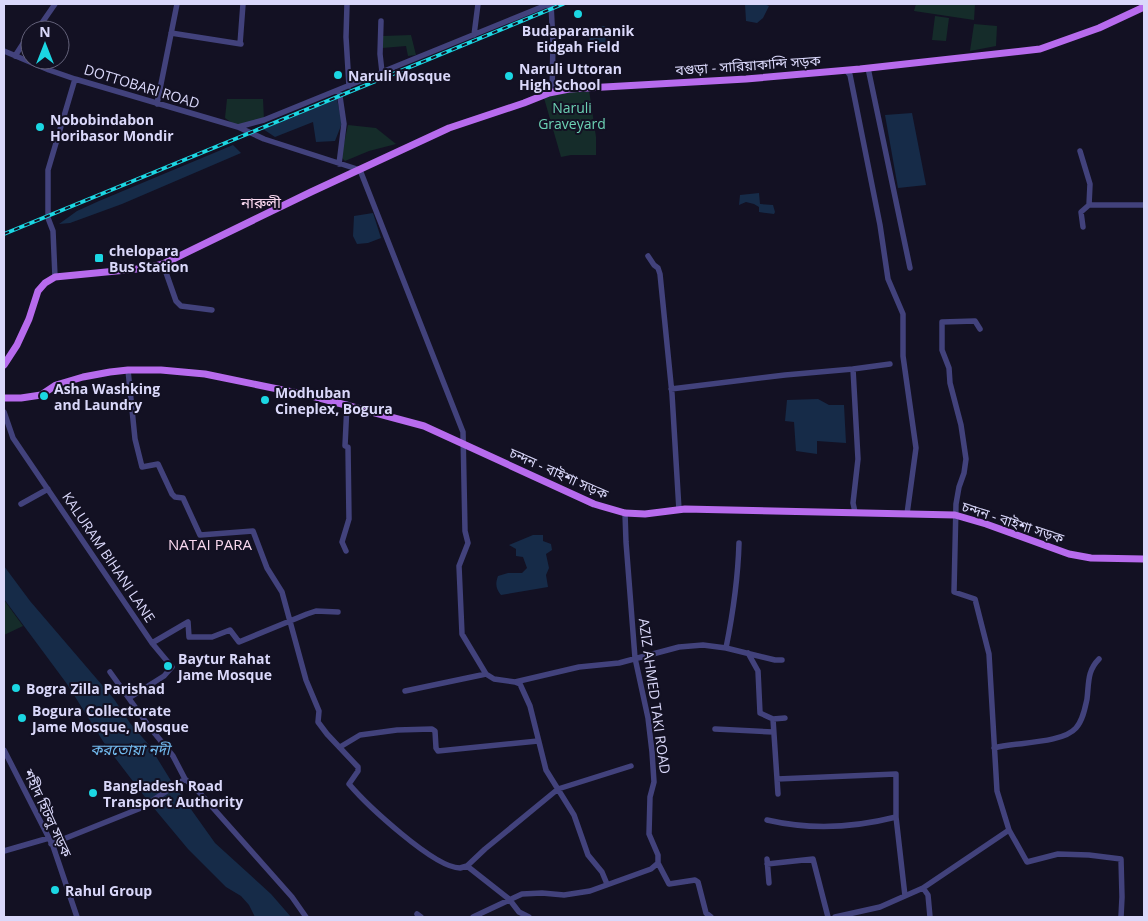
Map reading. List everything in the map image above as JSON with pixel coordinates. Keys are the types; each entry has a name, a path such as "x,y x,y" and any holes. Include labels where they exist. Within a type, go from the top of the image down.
{"main road":[{"name":"বগুড়া - সারিয়াকান্দি সড়ক","path":"55,277 147,268 163,264 449,128 552,92 579,88 746,79 1040,49 1099,28 1144,7"},
{"path":"4,365 17,345 38,291 45,282 55,277"},
{"name":"চন্দন - বাইশা সড়ক","path":"4,398 21,398 42,394 56,385 83,377 128,370 160,370 205,374 347,404 424,426 594,504 625,513 645,514 679,510 956,515 1069,554 1091,558 1144,559"}],"street":[{"path":"44,20 55,4"},
{"path":"157,104 176,4"},
{"path":"171,33 241,44 243,4"},
{"path":"347,4 346,37 350,86"},
{"path":"474,35 478,4"},
{"path":"238,127 264,120 550,4 553,43 552,92"},
{"path":"381,21 380,54 382,72"},
{"path":"15,56 20,48"},
{"name":"DOTTOBARI ROAD","path":"4,51 75,79 238,127 264,139 360,170"},
{"path":"868,68 910,268"},
{"path":"846,70 850,75 880,225 888,279 903,314 903,356 916,448 906,514"},
{"path":"55,277 53,231 48,218 48,170 75,79"},
{"path":"339,90 344,124 339,164"},
{"path":"1080,151 1090,184 1089,205"},
{"path":"360,170 463,432 465,531 468,543 459,566 462,634 486,674 494,679 520,684 530,706 546,770 574,816 588,855 602,872 607,884"},
{"path":"1083,227 1081,212 1089,205 1144,205"},
{"path":"648,256 658,268 660,274 672,389 679,510"},
{"path":"163,264 176,301 181,306 212,310"},
{"path":"980,329 975,321 942,322 942,350 949,368 950,384 961,425 966,458 964,473 959,487 956,515 954,592 975,599 989,654 996,791 1009,830 1027,862 1058,854 1121,859 1121,917"},
{"path":"672,389 890,364"},
{"path":"854,369 858,459 853,503 855,512"},
{"path":"128,370 135,440 142,466 158,464 172,494 175,497 183,498 200,535 253,531 267,568 282,592 306,680 319,711 318,722 358,767 358,771 349,784 361,798 410,840 436,858 452,866 460,868 467,866 558,789 631,766"},
{"path":"346,551 342,542 349,518 348,447 345,446 347,404"},
{"name":"KALURAM BIHANI LANE","path":"4,412 13,438 152,643 172,668 164,676 130,698"},
{"path":"21,504 48,489"},
{"name":"AZIZ AHMED TAKI ROAD","path":"625,513 635,658 648,718 652,752 654,782 650,797 649,834 658,854 658,863 669,884 695,880 698,882 706,913 711,917"},
{"path":"726,648 738,577 739,543"},
{"path":"152,643 188,622 189,637 212,638 230,630 239,642 316,611 338,612"},
{"path":"515,682 579,667 619,663 679,647 702,645 782,660"},
{"path":"748,653 758,671 760,713 773,719 785,718"},
{"path":"994,747 1058,738 1075,729 1082,718 1092,666 1099,659"},
{"path":"110,672 173,756 185,779 198,791 292,897 306,917"},
{"path":"405,691 486,674"},
{"path":"773,719 774,732 778,794 777,779 896,774 896,818 905,896"},
{"path":"340,747 360,735 397,730 432,729 435,731 436,748 438,751 538,741"},
{"path":"715,729 774,732"},
{"name":"শহীদ হিটলু সড়ক","path":"4,750 49,838 77,917"},
{"path":"51,844 141,808 185,779"},
{"path":"767,820 819,828 874,823 896,818"},
{"path":"835,917 880,907 923,888 1009,830"},
{"path":"4,851 49,838"},
{"path":"769,883 767,861 814,859 828,917"},
{"path":"473,917 522,894 564,895 590,891 650,869 658,863"},
{"path":"467,866 509,899 519,912 529,917"},
{"path":"923,888 928,895 930,917"},
{"path":"515,917 519,912"}],"green space":[{"path":"916,4 975,4 974,20 914,11"},
{"path":"935,16 949,18 946,41 932,40"},
{"path":"974,24 997,26 996,46 970,51"},
{"path":"411,35 416,55 408,56 406,46 382,48 383,36"},
{"name":"Naruli Graveyard","path":"589,90 596,137 596,155 561,157 544,98 569,92"},
{"path":"227,99 263,99 264,120 238,127 225,118"},
{"path":"348,125 376,128 396,144 369,151 345,161 341,157"},
{"path":"4,600 23,626 4,635"}],"water":[{"path":"745,4 764,4 769,6 763,18 757,23 746,21"},
{"path":"598,26 605,26 606,46 589,42 590,35"},
{"path":"337,99 342,123 335,141 316,142 313,122 275,137 263,129"},
{"path":"912,113 926,185 898,188 885,115"},
{"path":"233,145 241,153 122,204 70,223 59,224 77,211 99,201"},
{"path":"759,193 760,204 773,205 774,214 759,212 759,207 754,204 746,202 739,205 740,195"},
{"path":"373,213 381,238 368,243 357,244 353,236 354,216"},
{"path":"818,399 829,405 844,405 846,443 817,441 817,454 796,451 794,422 785,421 787,400"},
{"path":"533,535 543,535 543,541 551,544 552,550 546,554 549,568 546,575 548,587 501,595 496,586 498,576 508,573 522,573 527,568 523,557 516,556 516,549 509,545"},
{"name":"করতোয়া নদী","path":"4,566 30,601 114,699 130,723 149,745 173,784 215,843 271,894 291,917 255,917 249,905 241,896 226,887 188,849 148,801 106,746 67,684 4,599"}],"railway":[{"path":"4,234 563,4"}],"place":[{"name":"Budaparamanik Eidgah Field","path":"578,14"},
{"name":"Naruli Mosque","path":"338,75"},
{"name":"Naruli Uttoran High School","path":"509,76"},
{"name":"Nobobindabon Horibasor Mondir","path":"40,127"},
{"name":"chelopara Bus Station","path":"99,258"},
{"name":"Asha Washking and Laundry","path":"44,396"},
{"name":"Modhuban Cineplex, Bogura","path":"265,400"},
{"name":"Baytur Rahat Jame Mosque","path":"168,666"},
{"name":"Bogra Zilla Parishad","path":"16,688"},
{"name":"Bogura Collectorate Jame Mosque, Mosque","path":"22,718"},
{"name":"Bangladesh Road Transport Authority","path":"93,793"},
{"name":"Rahul Group","path":"55,890"}],"district":[{"name":"নারুলী","path":"261,202"},
{"name":"NATAI PARA","path":"210,544"}]}
